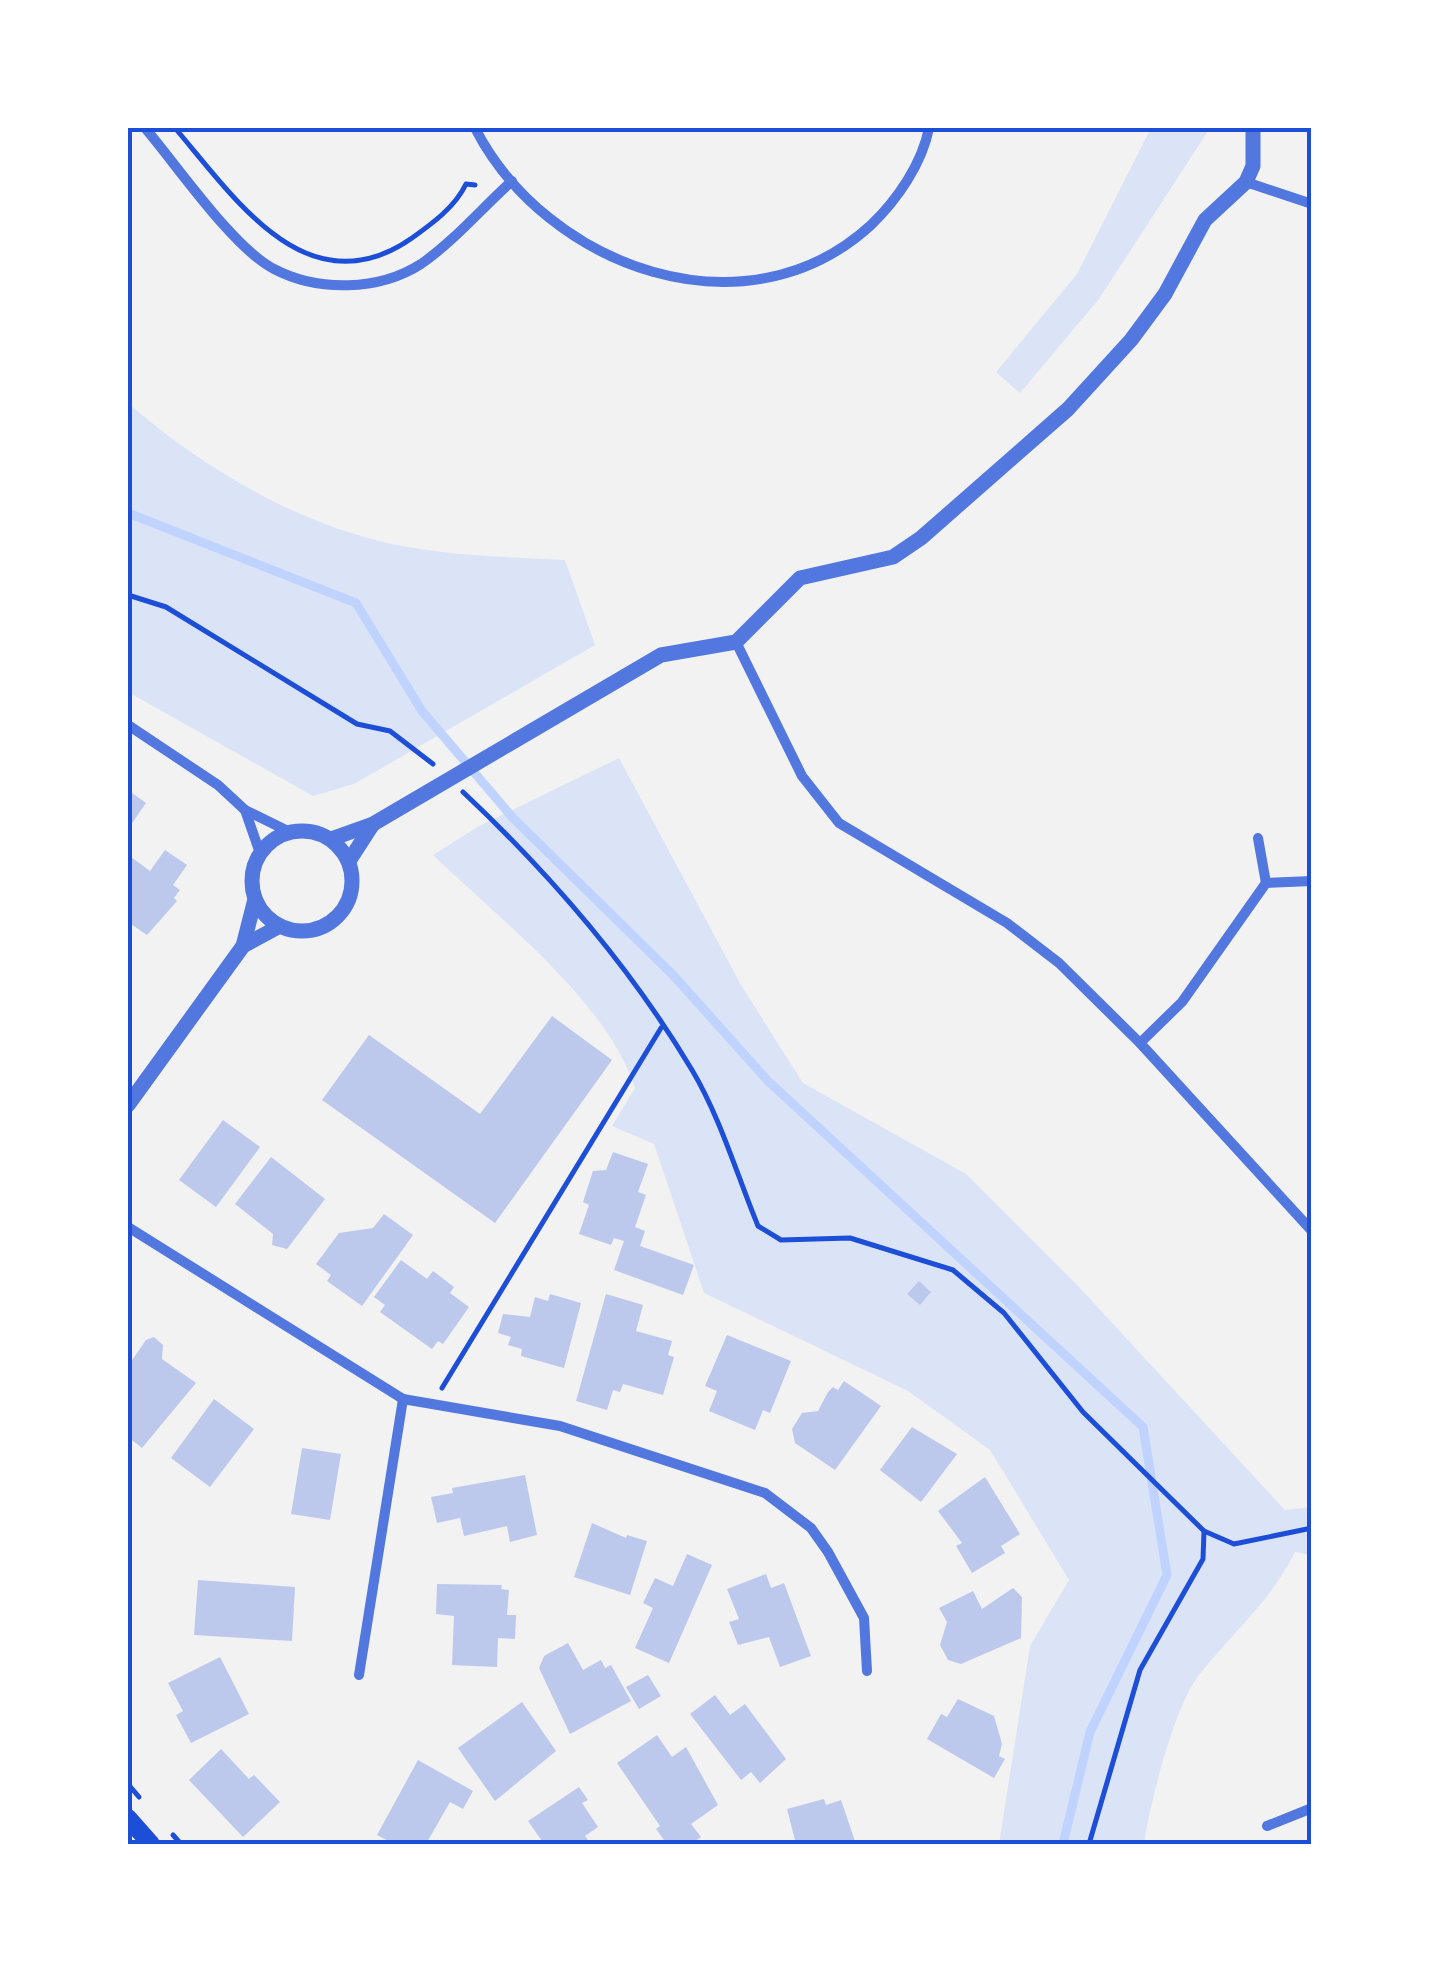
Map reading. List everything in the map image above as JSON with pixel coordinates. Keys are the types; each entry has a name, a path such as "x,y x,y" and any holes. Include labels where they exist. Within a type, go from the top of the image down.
{"main road":[{"path":"128,1818 151,1844"}],"street":[{"path":"144,128 237,237 272,269 352,287 421,264 512,181"},
{"path":"475,128 512,181 557,220 617,257 685,281 724,285 761,281 804,269 850,244 880,216 910,176 929,128"},
{"path":"331,839 373,824 661,655 736,642 800,578 893,557 921,538 1068,408 1132,340 1165,294 1206,220 1246,182 1252,166 1252,128"},
{"path":"1246,182 1312,204"},
{"path":"736,642 802,776 839,823 1007,924 1059,963 1140,1043 1312,1231"},
{"path":"128,725 218,785 245,810 290,832 318,833 331,839 349,861 352,890 339,916 316,930 280,926 244,946"},
{"path":"245,810 260,853"},
{"path":"349,861 373,824"},
{"path":"128,1104 244,946 255,898 254,867 260,853 290,832"},
{"path":"1140,1043 1182,1002 1266,883 1258,838"},
{"path":"1266,883 1312,881"},
{"path":"255,898 280,926"},
{"path":"128,1227 403,1400 560,1426 766,1493 811,1528 828,1552 864,1618 867,1670"},
{"path":"359,1675 403,1400"},
{"path":"1267,1826 1312,1808"}],"path":[{"path":"175,128 273,238 329,260 366,258 400,246 448,210 466,184 475,185"},
{"path":"128,595 166,607 357,724 390,731 438,770"},
{"path":"452,782 570,904 644,998 693,1071 758,1226 781,1240 850,1238 953,1270 1004,1313 1083,1412 1204,1531 1234,1544 1312,1528"},
{"path":"432,1404 662,1028"},
{"path":"1090,1844 1140,1670 1203,1559 1204,1531"}],"shaded area":[{"path":"1151,128 1210,128 1099,299 1020,393 996,372 1077,274"},
{"path":"128,403 220,471 324,524 418,549 565,560 595,645 354,784 313,796 128,692"},
{"path":"619,758 741,985 803,1083 966,1174 1079,1287 1285,1510 1311,1507 1311,1555 1295,1552 1263,1601 1190,1690 1164,1756 1144,1844 999,1844 1030,1646 1069,1580 990,1450 908,1391 704,1293 654,1144 612,1126 635,1088 621,1056 601,1024 548,963 433,855 479,826"}],"building":[{"path":"128,790 146,803 128,829"},
{"path":"165,850 187,865 173,885 180,890 174,898 177,901 147,935 128,922 128,862 131,857 150,871"},
{"path":"552,1016 612,1060 495,1223 322,1100 369,1035 480,1114"},
{"path":"223,1120 260,1147 216,1207 179,1180"},
{"path":"613,1152 648,1164 638,1192 646,1195 635,1227 645,1231 640,1246 694,1265 683,1295 614,1270 624,1241 614,1238 611,1245 579,1234 589,1205 583,1202 593,1171 606,1170"},
{"path":"271,1157 325,1199 287,1249 272,1245 273,1234 235,1204"},
{"path":"384,1214 413,1235 362,1306 327,1281 331,1275 316,1264 339,1233 373,1228"},
{"path":"401,1260 427,1279 433,1271 454,1287 450,1293 469,1307 443,1344 438,1341 432,1349 380,1312 385,1305 374,1297"},
{"path":"919,1281 931,1292 920,1305 907,1294"},
{"path":"550,1294 581,1303 564,1368 521,1356 522,1349 508,1345 511,1337 498,1333 503,1314 530,1317 535,1297 548,1301"},
{"path":"606,1294 643,1305 636,1331 672,1341 668,1355 674,1357 663,1395 623,1384 620,1392 613,1390 607,1410 576,1401"},
{"path":"727,1335 791,1361 770,1413 763,1410 755,1430 709,1411 717,1391 705,1386"},
{"path":"154,1337 163,1345 162,1359 196,1383 142,1448 128,1437 128,1366 146,1340"},
{"path":"844,1381 881,1406 835,1470 795,1443 792,1429 802,1413 818,1411 828,1392 833,1387 838,1390"},
{"path":"214,1399 254,1429 210,1487 171,1458"},
{"path":"912,1427 957,1454 921,1502 880,1470"},
{"path":"302,1448 341,1454 330,1520 291,1514"},
{"path":"525,1475 537,1535 510,1542 507,1526 464,1536 460,1518 437,1523 431,1497 453,1493 452,1488"},
{"path":"985,1477 1020,1534 1001,1546 1005,1553 972,1573 956,1546 962,1543 938,1511"},
{"path":"592,1523 626,1538 627,1535 647,1541 630,1595 574,1577"},
{"path":"687,1554 712,1565 669,1663 635,1648 653,1608 643,1603 655,1578 673,1586"},
{"path":"766,1574 771,1588 784,1583 811,1656 780,1667 769,1637 738,1645 729,1622 739,1619 727,1589"},
{"path":"198,1580 295,1587 292,1641 194,1635"},
{"path":"437,1584 502,1585 501,1589 509,1590 507,1615 516,1615 515,1639 498,1638 497,1667 452,1665 454,1616 436,1614"},
{"path":"1013,1588 1022,1597 1021,1638 961,1664 948,1660 940,1645 947,1622 939,1608 973,1591 982,1609"},
{"path":"568,1643 583,1670 601,1660 605,1668 611,1665 631,1701 570,1734 539,1668 544,1656"},
{"path":"220,1657 249,1714 191,1743 176,1715 183,1711 168,1683"},
{"path":"648,1675 661,1696 639,1709 626,1687"},
{"path":"715,1695 730,1715 745,1704 786,1759 760,1783 751,1772 741,1780 690,1714"},
{"path":"958,1699 994,1716 1002,1744 999,1756 1005,1759 994,1778 927,1739 941,1714 947,1717"},
{"path":"522,1702 556,1751 495,1801 458,1748"},
{"path":"657,1735 672,1757 686,1747 718,1805 691,1824 701,1837 691,1844 667,1844 656,1829 660,1826 617,1763"},
{"path":"221,1749 249,1779 254,1775 280,1802 243,1837 189,1780"},
{"path":"418,1760 473,1791 463,1809 450,1802 426,1844 394,1844 377,1835"},
{"path":"579,1787 588,1800 582,1803 598,1827 585,1836 591,1844 544,1844 528,1821"},
{"path":"824,1799 826,1805 841,1800 856,1844 796,1844 787,1809"}],"waterway":[{"path":"128,513 356,603 422,711 513,818 673,975 768,1081 1143,1427 1167,1575 1090,1732 1063,1844"}]}
